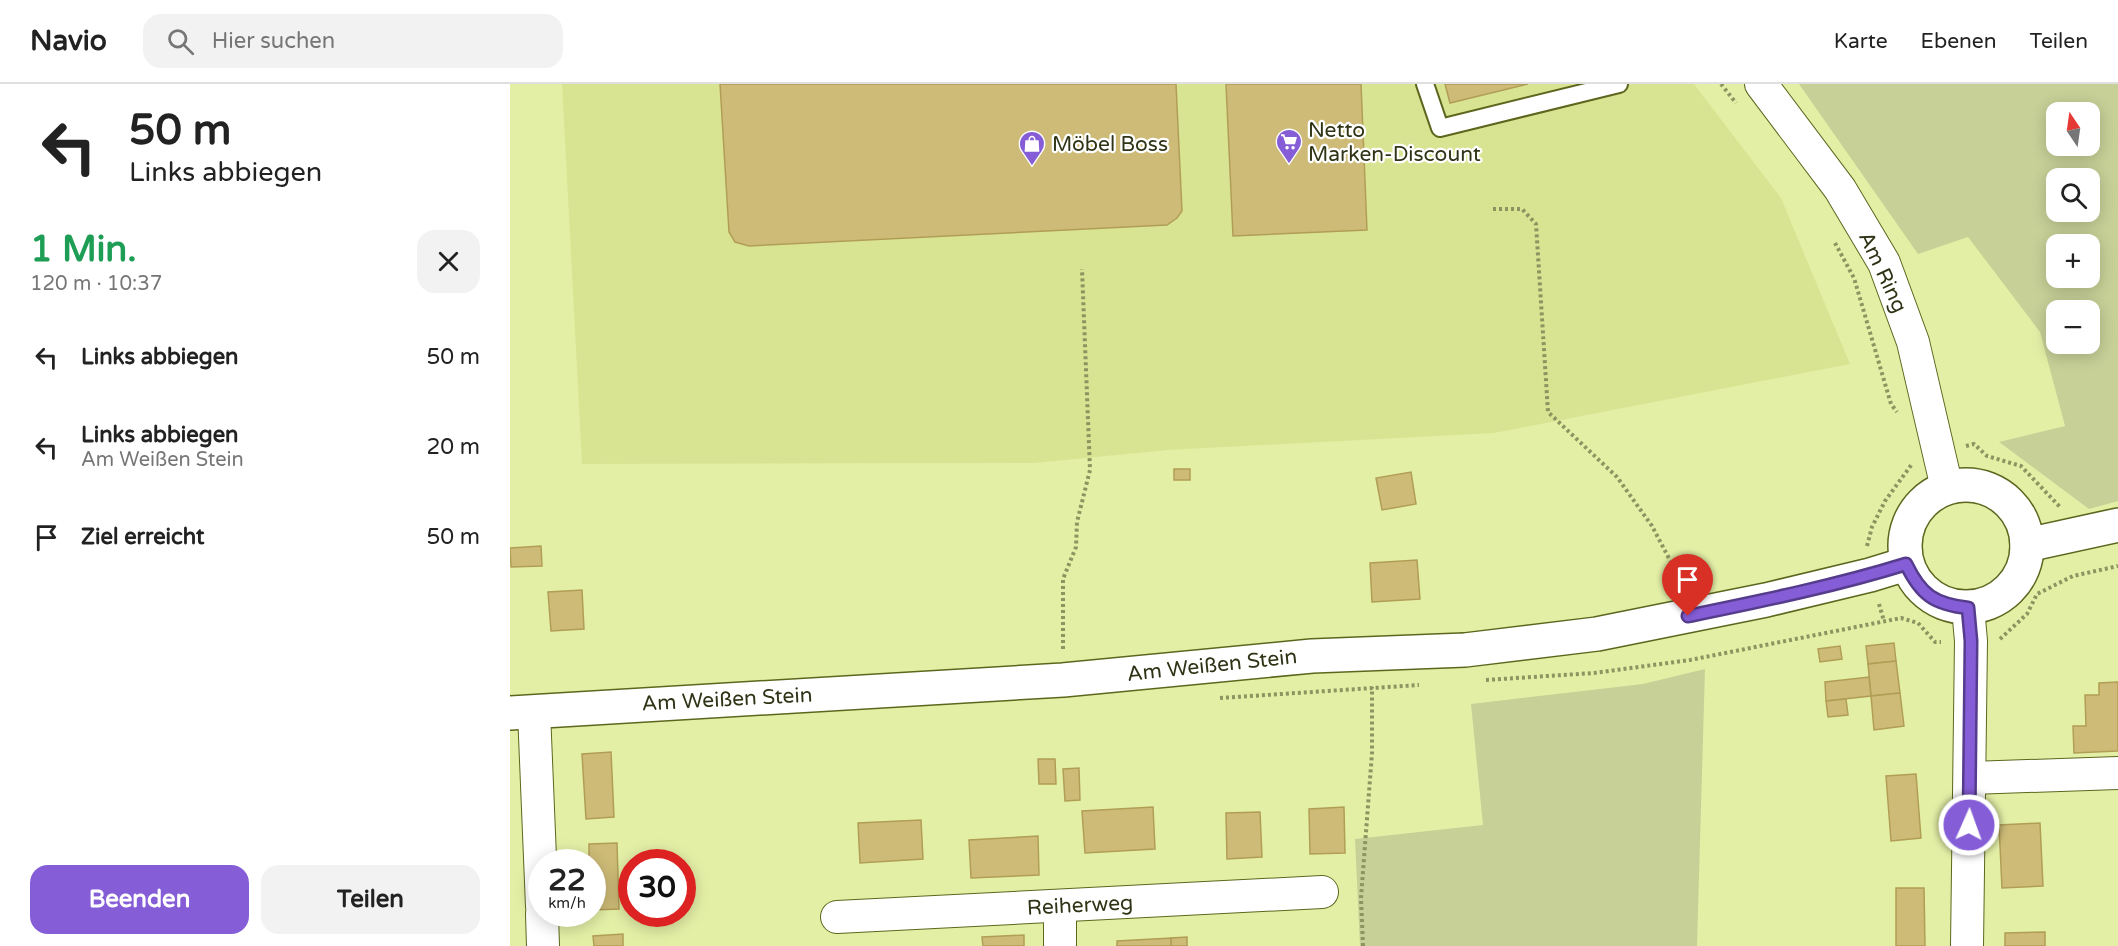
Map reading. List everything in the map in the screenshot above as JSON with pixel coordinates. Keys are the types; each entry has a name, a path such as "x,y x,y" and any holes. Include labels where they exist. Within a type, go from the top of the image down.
{"street":[{"name":"Am Ring","path":"1761,84 1840,189 1884,263 1913,342 1947,488"},
{"path":"1966,485 1984,488 2002,496 2015,510 2024,526 2027,546 2025,564 2016,582 2003,595 1987,604 1968,608 1948,605 1929,597 1915,582 1906,564 1904,545 1907,527 1916,509 1930,496 1947,488 1966,485"},
{"path":"2027,546 2118,525"},
{"name":"Am Weißen Stein","path":"522,712 1064,680 1312,656 1465,650 1597,634 1766,600 1906,564"},
{"path":"1967,946 1971,778 1971,641 1968,608"},
{"path":"522,712 536,849"},
{"path":"1971,778 2118,773"},
{"name":"Reiherweg","path":"837,917 1322,892"},
{"path":"1060,906 1060,946"},
{"path":"542,927 543,946"}],"lane":[{"path":"1425,84 1440,128 1619,84"}],"path":[{"path":"1721,84 1742,111"},
{"path":"1493,210 1522,209 1536,224 1548,412 1617,477 1652,526 1681,579 1687,595"},
{"path":"1832,237 1854,278 1892,404 1898,413"},
{"path":"1064,680 1063,579 1076,547 1077,522 1090,470 1082,269"},
{"path":"1974,444 1987,456 2021,466 2068,514"},
{"path":"1864,553 1872,527 1885,501 1914,460"},
{"path":"2001,639 2027,614 2037,594 2073,576 2118,566"},
{"path":"1363,946 1362,898 1372,753 1372,653"}],"shaded area":[{"path":"562,84 1694,84 1781,198 1850,364 1494,433 1168,450 1034,463 582,464"},
{"path":"1799,84 2118,84 2118,501 2089,509 1999,442 2065,426 2040,332 1968,237 1918,254"},
{"path":"1705,669 1697,946 1360,946 1355,839 1483,825 1471,704 1643,684"}],"building":[{"path":"720,84 1176,84 1182,211 1167,225 749,246 735,242 729,232"},
{"path":"1226,84 1361,84 1367,230 1233,236"},
{"path":"1445,84 1528,84 1450,103"},
{"path":"1174,469 1190,469 1190,480 1174,480"},
{"path":"1411,472 1416,504 1382,510 1376,478"},
{"path":"541,546 542,566 511,567 510,548"},
{"path":"1417,560 1420,599 1372,602 1370,563"},
{"path":"582,590 584,629 551,631 548,592"},
{"path":"1894,643 1896,661 1868,664 1866,646"},
{"path":"1840,646 1842,659 1820,662 1818,649"},
{"path":"1896,661 1900,693 1871,696 1868,664"},
{"path":"1869,677 1871,696 1826,701 1825,682"},
{"path":"2118,682 2118,751 2074,753 2073,726 2086,726 2085,695 2099,695 2099,683"},
{"path":"1900,693 1904,726 1874,730 1871,696"},
{"path":"1846,699 1848,715 1828,717 1826,701"},
{"path":"611,752 614,817 586,819 582,754"},
{"path":"1038,759 1055,759 1056,784 1039,784"},
{"path":"1079,768 1080,800 1065,801 1063,769"},
{"path":"1916,774 1921,838 1891,841 1886,776"},
{"path":"1153,807 1155,849 1085,853 1082,811"},
{"path":"1344,807 1345,853 1310,854 1309,809"},
{"path":"1260,812 1262,857 1227,859 1226,813"},
{"path":"921,820 923,859 860,863 858,823"},
{"path":"2040,823 2043,886 2002,888 1999,825"},
{"path":"1038,836 1039,875 971,878 969,840"},
{"path":"617,843 618,909 606,909 606,849 589,849 589,844"},
{"path":"1896,888 1924,888 1925,946 1896,946"},
{"path":"2045,932 2045,946 2005,946 2005,933"},
{"path":"623,934 623,946 594,946 593,936"},
{"path":"1024,935 1024,946 983,946 982,937"},
{"path":"1187,937 1187,946 1171,946 1171,938"},
{"path":"1171,938 1171,946 1117,946 1117,941"}],"place":[{"name":"Netto Marken-Discount","path":"1289,165"},
{"name":"Möbel Boss","path":"1032,167"}],"route":[{"path":"1688,616 1766,600 1906,564 1915,582 1929,597 1948,605 1968,608 1971,641 1969,825"}]}
